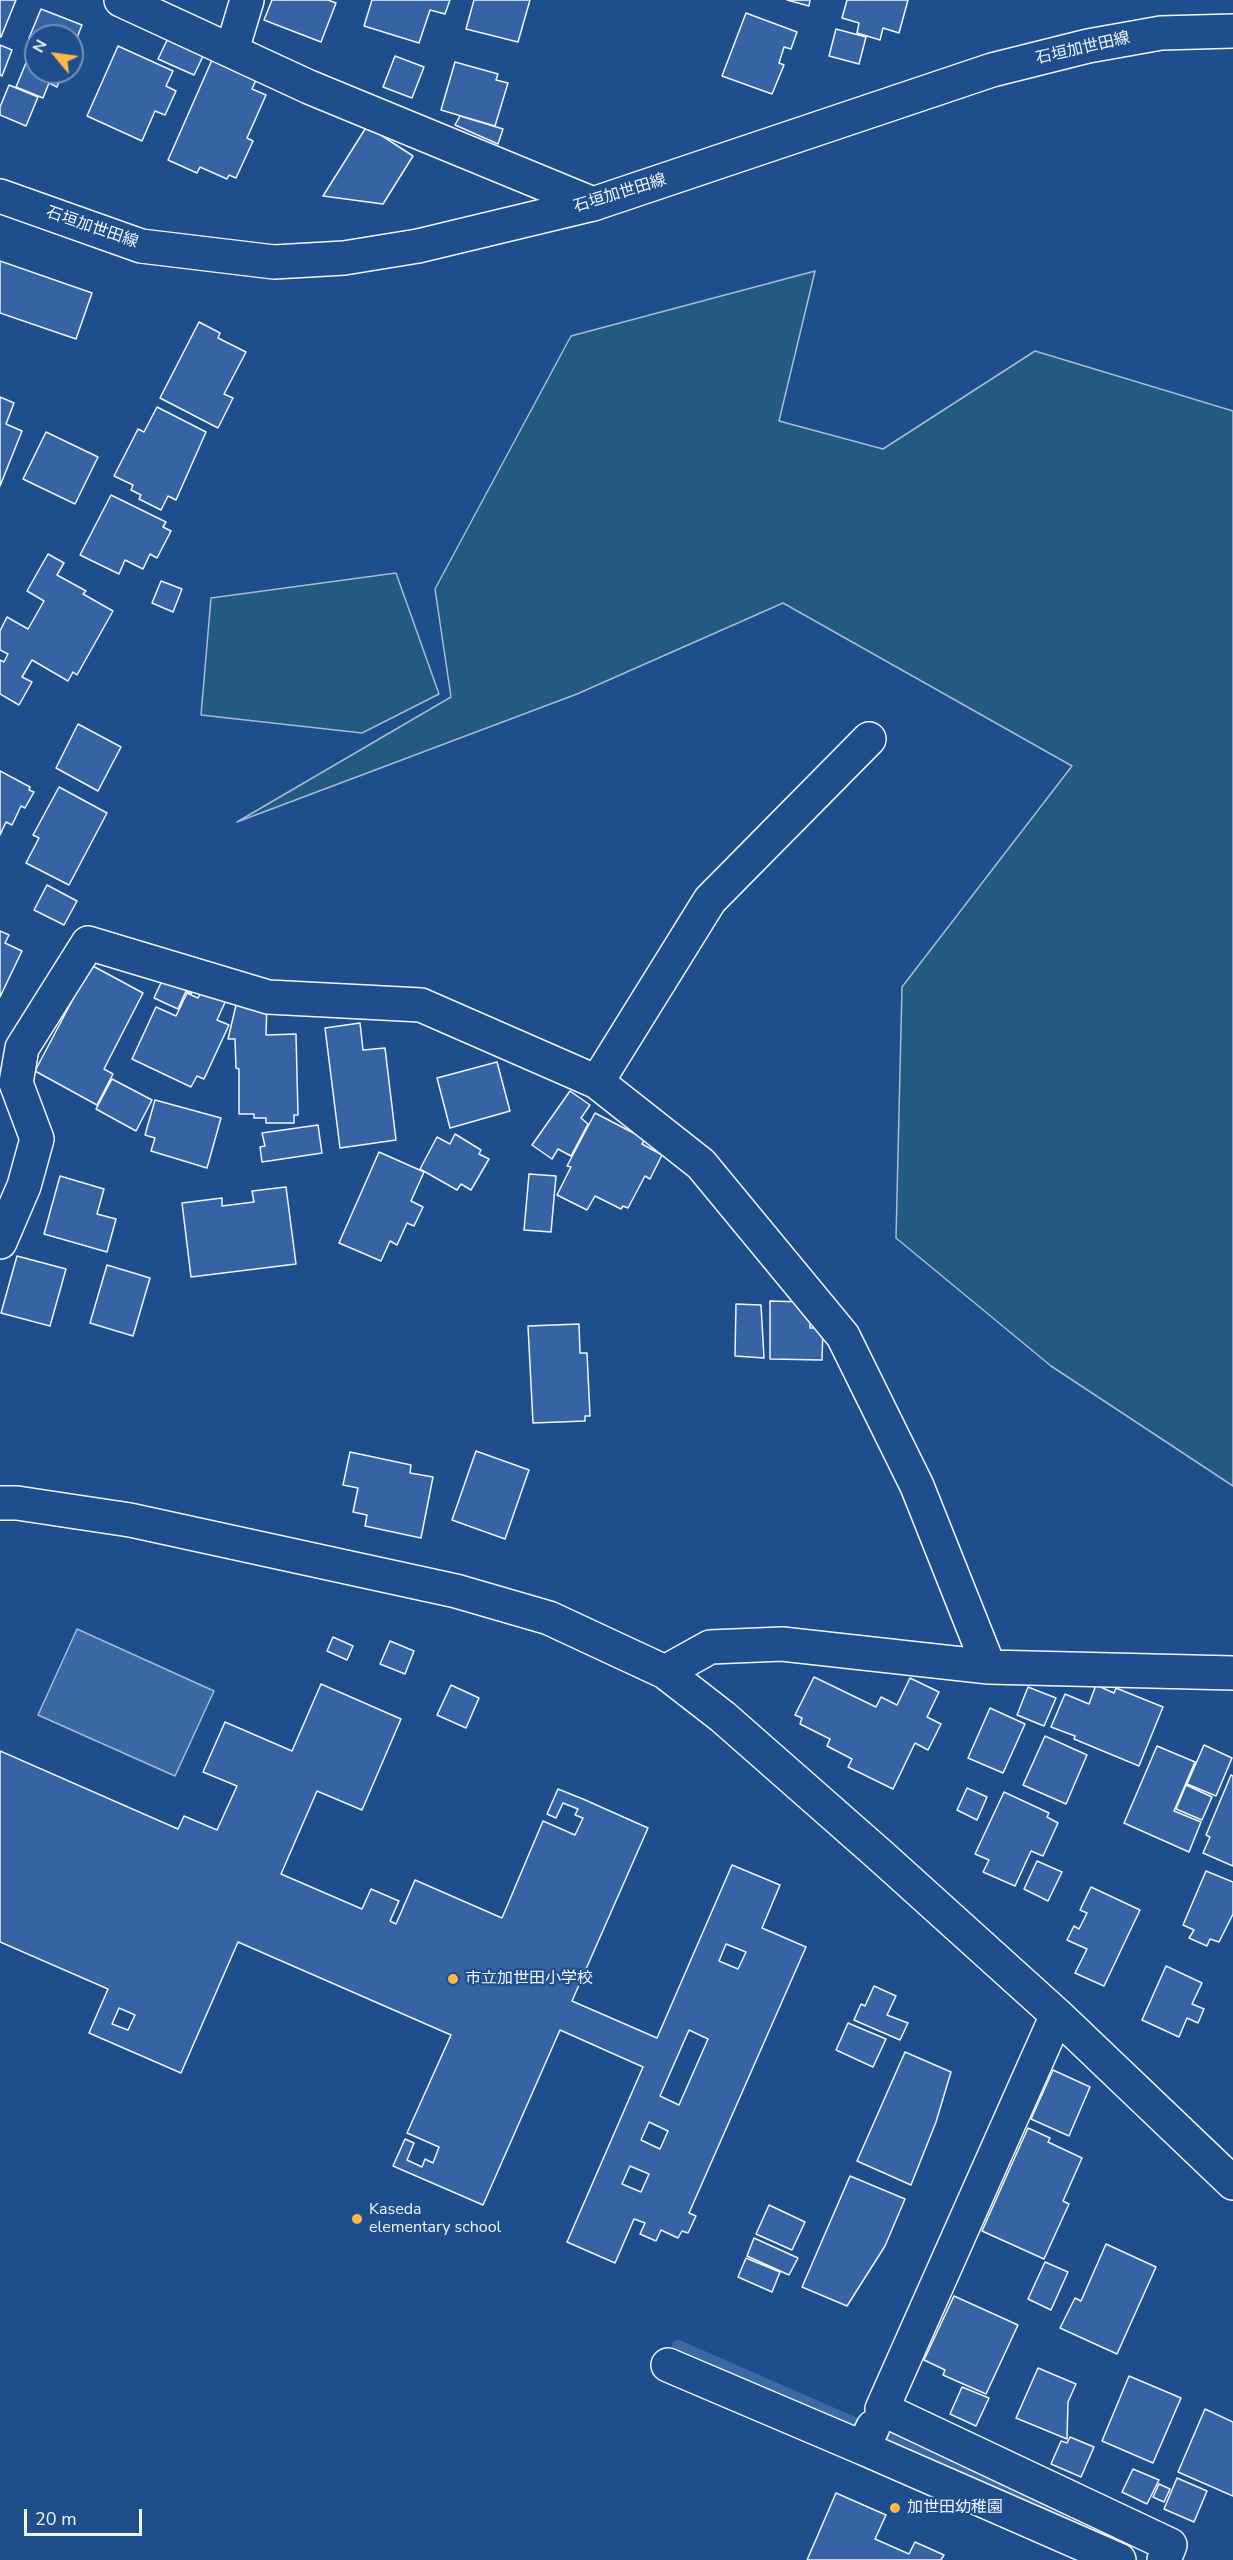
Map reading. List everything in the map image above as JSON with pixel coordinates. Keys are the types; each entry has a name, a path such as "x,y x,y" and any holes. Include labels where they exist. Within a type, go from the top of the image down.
{"street":[{"path":"121,0 309,87 593,204"},
{"path":"232,50 248,0"},
{"name":"石垣加世田線","path":"0,196 141,246 274,262 344,258 418,246 593,204 992,70 1088,46 1161,33 1233,31"},
{"path":"597,1082 710,900 869,739"},
{"path":"0,1242 24,1186 37,1139 16,1083 11,1045 88,943 268,997 421,1005 597,1082 701,1164 843,1336 917,1486 989,1667"},
{"path":"0,1503 17,1503 129,1520 456,1591 549,1618 665,1672 723,1717 1057,2015 1233,2183"},
{"path":"665,1672 710,1647 782,1644 989,1667 1233,1673"},
{"path":"872,2429 1057,2015"},
{"path":"668,2365 872,2429 1170,2545 1165,2558"},
{"path":"872,2429 1119,2560"}],"shaded area":[{"path":"815,271 779,421 883,449 1035,351 1233,411 1233,1486 1051,1366 896,1238 902,987 1072,766 783,603 577,694 237,822 451,697 435,589 571,336"},
{"path":"396,573 439,694 362,733 201,715 211,598"},
{"path":"77,1629 214,1691 175,1776 38,1715"}],"building":[{"path":"0,0 16,0 1,37 0,37"},
{"path":"272,0 328,0 336,3 321,42 264,20"},
{"path":"372,0 450,0 445,14 430,10 419,43 364,26"},
{"path":"474,0 530,0 518,42 466,29"},
{"path":"787,0 810,0 809,6"},
{"path":"847,0 908,0 899,33 883,28 880,40 857,33 859,23 842,18"},
{"path":"41,9 79,24 35,24"},
{"path":"746,13 797,32 791,49 784,47 779,63 784,65 772,94 722,76"},
{"path":"836,29 866,37 859,64 829,56"},
{"path":"170,34 206,50 194,75 158,59"},
{"path":"0,45 12,50 2,76 0,75"},
{"path":"118,46 173,71 166,86 176,91 165,115 155,111 142,141 87,116"},
{"path":"395,56 424,67 412,98 383,87"},
{"path":"212,60 256,80 252,89 266,95 247,138 253,141 236,178 229,175 227,179 200,167 197,173 168,160"},
{"path":"455,62 498,74 496,80 508,83 495,126 441,110"},
{"path":"24,68 24,84 49,84 43,98 16,87"},
{"path":"9,85 38,97 26,126 0,115 0,107"},
{"path":"460,116 503,129 498,144 455,125"},
{"path":"367,126 413,156 383,204 323,196"},
{"path":"0,261 92,293 76,339 0,313"},
{"path":"199,322 220,333 218,338 246,352 224,394 233,398 218,428 160,398"},
{"path":"0,397 14,403 6,424 22,431 0,486"},
{"path":"157,407 206,432 176,500 168,496 161,510 139,499 141,495 131,490 133,485 114,476 138,429 144,432"},
{"path":"46,432 98,457 75,504 23,479"},
{"path":"111,495 166,522 163,527 171,531 157,558 150,554 143,569 125,560 119,574 80,555"},
{"path":"48,554 64,563 57,575 86,591 83,594 113,611 77,675 73,672 68,681 32,660 22,677 32,682 19,705 0,694 0,660 4,662 8,654 0,650 0,631 7,617 28,629 44,601 27,591"},
{"path":"161,581 182,589 173,612 152,603"},
{"path":"78,724 121,747 98,791 56,768"},
{"path":"0,771 30,787 29,790 34,792 25,808 21,806 12,825 6,822 0,835"},
{"path":"59,787 107,813 69,885 26,863 39,838 33,835"},
{"path":"47,885 77,901 64,925 34,910"},
{"path":"0,931 9,935 5,943 22,951 0,997"},
{"path":"91,965 143,993 104,1069 113,1074 97,1105 35,1071"},
{"path":"166,972 195,986 191,994 186,991 178,1009 154,998"},
{"path":"203,989 226,1000 217,1020 229,1025 204,1079 197,1076 191,1087 132,1059 156,1007 176,1016 187,993 198,998"},
{"path":"237,1001 267,1002 266,1035 296,1034 298,1115 294,1115 294,1123 266,1123 266,1118 254,1118 254,1114 239,1114 239,1069 236,1068 235,1039 228,1039"},
{"path":"360,1023 363,1050 385,1048 396,1140 340,1148 325,1028"},
{"path":"497,1062 510,1111 450,1128 437,1078"},
{"path":"112,1079 152,1100 136,1131 96,1109"},
{"path":"570,1091 590,1105 581,1118 588,1124 571,1156 558,1149 552,1159 532,1145"},
{"path":"155,1100 221,1118 207,1168 151,1151 155,1138 145,1135"},
{"path":"595,1113 645,1139 642,1144 662,1155 650,1179 645,1176 628,1208 623,1206 621,1209 595,1196 587,1210 557,1195 571,1167 567,1166"},
{"path":"318,1125 322,1153 262,1162 260,1147 265,1146 262,1133"},
{"path":"455,1134 481,1150 479,1154 489,1159 471,1190 461,1184 457,1190 420,1169 437,1137 450,1144"},
{"path":"379,1152 424,1172 411,1201 423,1207 414,1226 407,1223 397,1245 390,1241 381,1261 339,1243"},
{"path":"529,1174 556,1176 551,1232 524,1230"},
{"path":"60,1176 104,1189 97,1214 116,1219 107,1252 44,1234"},
{"path":"286,1187 296,1264 191,1277 182,1203 222,1198 222,1206 254,1202 252,1191"},
{"path":"17,1256 66,1269 50,1326 1,1313"},
{"path":"107,1265 150,1278 133,1336 90,1323"},
{"path":"770,1301 804,1302 810,1306 810,1328 823,1328 822,1360 770,1359"},
{"path":"736,1304 761,1305 764,1358 735,1356"},
{"path":"579,1324 580,1353 587,1353 590,1416 585,1416 585,1421 533,1423 528,1326"},
{"path":"476,1451 529,1470 505,1539 452,1520"},
{"path":"350,1452 411,1465 410,1473 433,1477 421,1538 365,1526 367,1515 353,1512 358,1488 343,1485"},
{"path":"333,1637 353,1646 347,1660 327,1651"},
{"path":"390,1641 414,1651 405,1674 380,1664"},
{"path":"814,1677 876,1707 881,1697 897,1705 910,1678 939,1692 927,1717 941,1724 928,1750 915,1743 893,1789 848,1767 852,1759 827,1746 830,1739 800,1724 802,1718 795,1715"},
{"name":"市立加世田小学校","path":"321,1684 401,1719 362,1810 317,1791 281,1874 362,1909 371,1889 399,1901 390,1921 396,1924 415,1880 502,1918 543,1821 575,1835 583,1818 575,1815 578,1809 563,1803 556,1818 547,1814 558,1789 648,1828 572,2001 657,2038 732,1865 780,1885 762,1928 806,1947 689,2213 696,2216 688,2233 682,2231 678,2238 661,2230 656,2241 640,2234 645,2223 634,2219 615,2263 567,2242 643,2067 560,2030 483,2205 393,2166 405,2139 414,2143 407,2160 422,2167 425,2159 433,2163 439,2147 407,2133 451,2035 238,1942 181,2073 89,2033 108,1989 0,1942 0,1751 178,1829 184,1816 217,1830 237,1786 203,1772 225,1722 292,1751","holes":["726,1944 746,1952 738,1969 719,1961","119,2008 135,2015 128,2030 112,2024","689,2030 708,2039 679,2105 660,2096","649,2122 668,2131 660,2149 641,2140","630,2166 649,2174 641,2192 622,2184"]},
{"path":"451,1685 479,1698 466,1728 437,1715"},
{"path":"1096,1685 1114,1693 1116,1688 1163,1707 1139,1766 1051,1727 1065,1694 1089,1704"},
{"path":"1028,1687 1056,1698 1044,1726 1017,1715"},
{"path":"990,1708 1025,1724 1003,1773 968,1758"},
{"path":"1045,1736 1087,1755 1066,1804 1023,1785"},
{"path":"1204,1745 1232,1758 1216,1796 1187,1784"},
{"path":"1157,1746 1195,1762 1174,1811 1201,1822 1189,1852 1124,1823"},
{"path":"1231,1775 1233,1776 1233,1866 1203,1853 1210,1837 1206,1835"},
{"path":"1186,1785 1212,1797 1202,1820 1176,1809"},
{"path":"967,1788 987,1797 977,1820 957,1810"},
{"path":"1004,1792 1049,1813 1047,1817 1058,1823 1043,1856 1031,1851 1015,1886 983,1872 989,1860 975,1854"},
{"path":"1037,1861 1062,1872 1048,1901 1024,1889"},
{"path":"1206,1871 1233,1882 1233,1914 1219,1942 1210,1939 1207,1946 1189,1938 1194,1930 1183,1925"},
{"path":"1091,1887 1140,1910 1104,1986 1075,1973 1087,1949 1067,1940 1074,1926 1079,1929 1087,1913 1080,1910"},
{"path":"1166,1966 1202,1983 1192,2004 1204,2009 1198,2023 1187,2018 1179,2037 1142,2020"},
{"path":"874,1986 896,1996 887,2015 908,2023 900,2040 854,2020 861,2004 865,2006"},
{"path":"848,2023 886,2039 873,2067 836,2050"},
{"path":"905,2052 951,2072 936,2122 911,2185 857,2161"},
{"path":"1053,2070 1090,2087 1069,2136 1031,2119"},
{"path":"1028,2128 1050,2138 1048,2142 1082,2158 1063,2201 1069,2204 1044,2259 982,2231"},
{"path":"850,2176 905,2199 885,2246 847,2306 802,2287"},
{"path":"769,2205 805,2222 792,2250 756,2234"},
{"path":"754,2238 798,2258 789,2275 747,2256"},
{"path":"1106,2244 1156,2267 1117,2354 1060,2328 1075,2298 1081,2301"},
{"path":"746,2258 780,2272 772,2292 738,2277"},
{"path":"1045,2262 1068,2272 1051,2310 1028,2299"},
{"path":"954,2296 1018,2325 986,2394 943,2375 945,2370 924,2360"},
{"path":"1038,2368 1076,2384 1068,2402 1067,2439 1016,2418"},
{"path":"1129,2376 1181,2398 1153,2463 1102,2441"},
{"path":"962,2387 989,2398 976,2426 950,2414"},
{"path":"1205,2409 1233,2422 1233,2496 1178,2472"},
{"path":"1070,2437 1094,2447 1081,2477 1051,2464 1061,2441 1067,2443"},
{"path":"1133,2469 1159,2480 1147,2504 1122,2492"},
{"path":"1177,2478 1207,2491 1194,2522 1164,2509"},
{"path":"1159,2484 1170,2489 1164,2502 1153,2497"},
{"path":"836,2493 886,2515 875,2539 909,2554 915,2542 944,2555 941,2560 807,2560"}],"waterway":[{"path":"678,2346 1128,2543"}],"place":[{"name":"市立加世田小学校","path":"453,1979"},
{"name":"Kaseda elementary school","path":"357,2219"},
{"name":"加世田幼稚園","path":"895,2508"}]}
